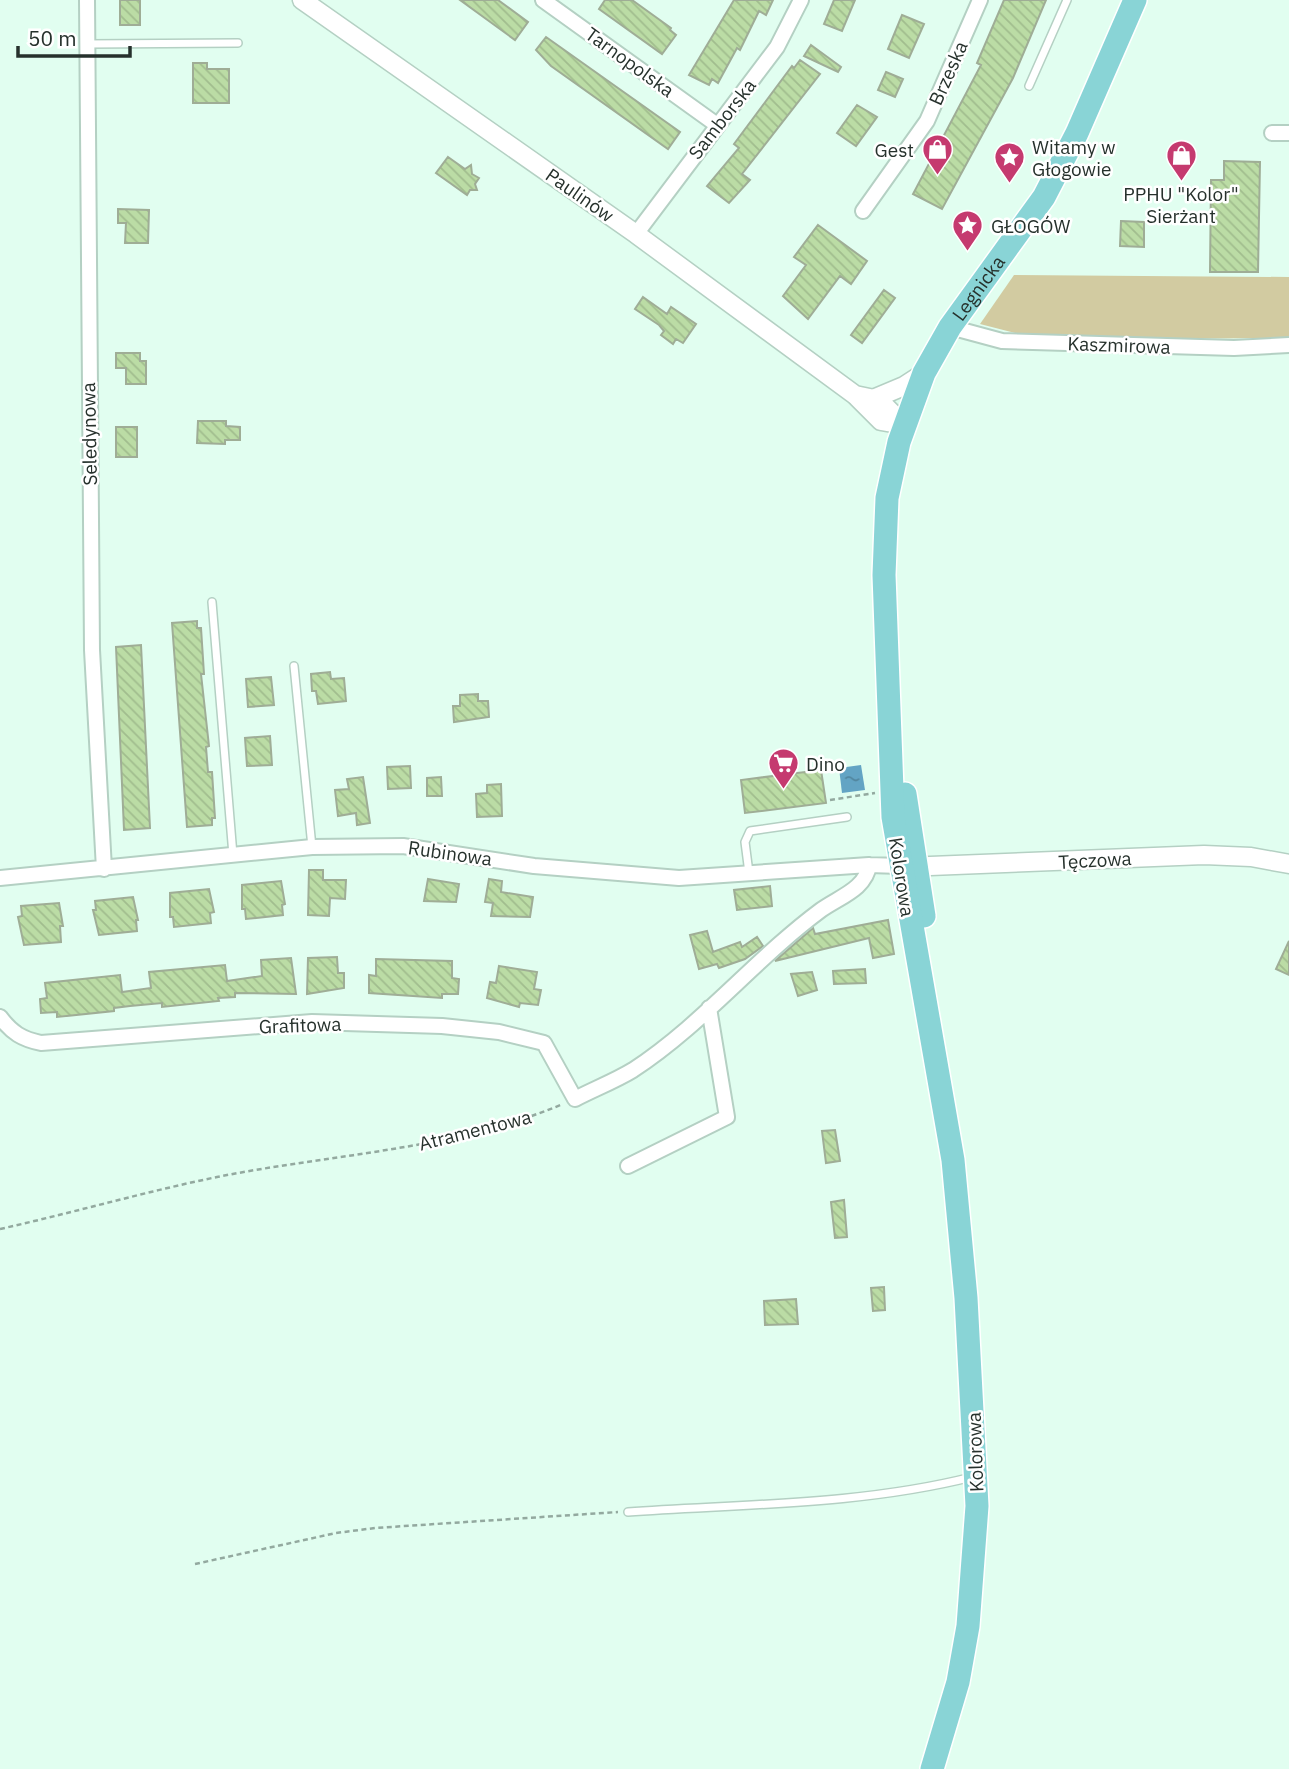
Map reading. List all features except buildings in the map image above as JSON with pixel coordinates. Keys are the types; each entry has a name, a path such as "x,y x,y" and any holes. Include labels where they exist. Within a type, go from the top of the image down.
{"main road":[{"name":"Legnicka","path":"904,425 924,373 950,327 1044,197 1077,133 1133,2"},
{"name":"Kolorowa","path":"904,425 892,469 886,523 891,792 908,867 936,1077 949,1131 967,1311 976,1476 975,1570 968,1626 952,1704 932,1769"}],"street":[{"name":"Seledynowa","path":"87,0 92,650 104,869"},
{"name":"Paulinów","path":"302,0 636,234 855,395 881,421 904,425"},
{"name":"Tarnopolska","path":"543,0 717,125"},
{"name":"Samborska","path":"636,234 777,47 801,0"},
{"name":"Brzeska","path":"863,211 927,121 980,0"},
{"path":"1272,133 1289,133"},
{"name":"Kaszmirowa","path":"950,327 1002,341 1234,348 1289,345"},
{"path":"873,399 904,386 924,373"},
{"name":"Paulinów","path":"855,395 888,406 904,425"},
{"name":"Rubinowa","path":"0,878 312,847 403,846 616,875 679,878 869,865 908,867"},
{"name":"Tęczowa","path":"908,867 1204,855 1251,857 1289,864"},
{"path":"575,1099 632,1070 709,1008 821,911 863,881 869,865"},
{"path":"628,1166 727,1117 709,1008"},
{"name":"Grafitowa","path":"0,1017 10,1030 24,1040 41,1042 312,1022 442,1026 499,1032 544,1042 575,1099"}],"lane":[{"path":"1029,86 1067,0"},
{"path":"87,44 238,43"},
{"path":"212,602 233,855"},
{"path":"293,666 312,847"},
{"path":"749,874 745,842 750,831 847,817"},
{"path":"628,1512 924,1490 976,1476"}],"path":[{"path":"830,800 880,792"},
{"name":"Atramentowa","path":"0,1229 216,1177 451,1139 531,1118 575,1099"},
{"path":"195,1564 336,1532 628,1512"}],"shaded area":[{"path":"1014,275 1289,277 1289,338 1150,339 1019,334 980,324"}],"water":[{"path":"861,765 865,790 842,793 839,768"}],"place":[{"name":"Gest","path":"937,177"},
{"name":"PPHU \"Kolor\" Sierżant","path":"1181,182"},
{"name":"Witamy w Głogowie","path":"1009,185"},
{"name":"GŁOGÓW","path":"968,253"},
{"name":"Dino","path":"783,791"}]}
